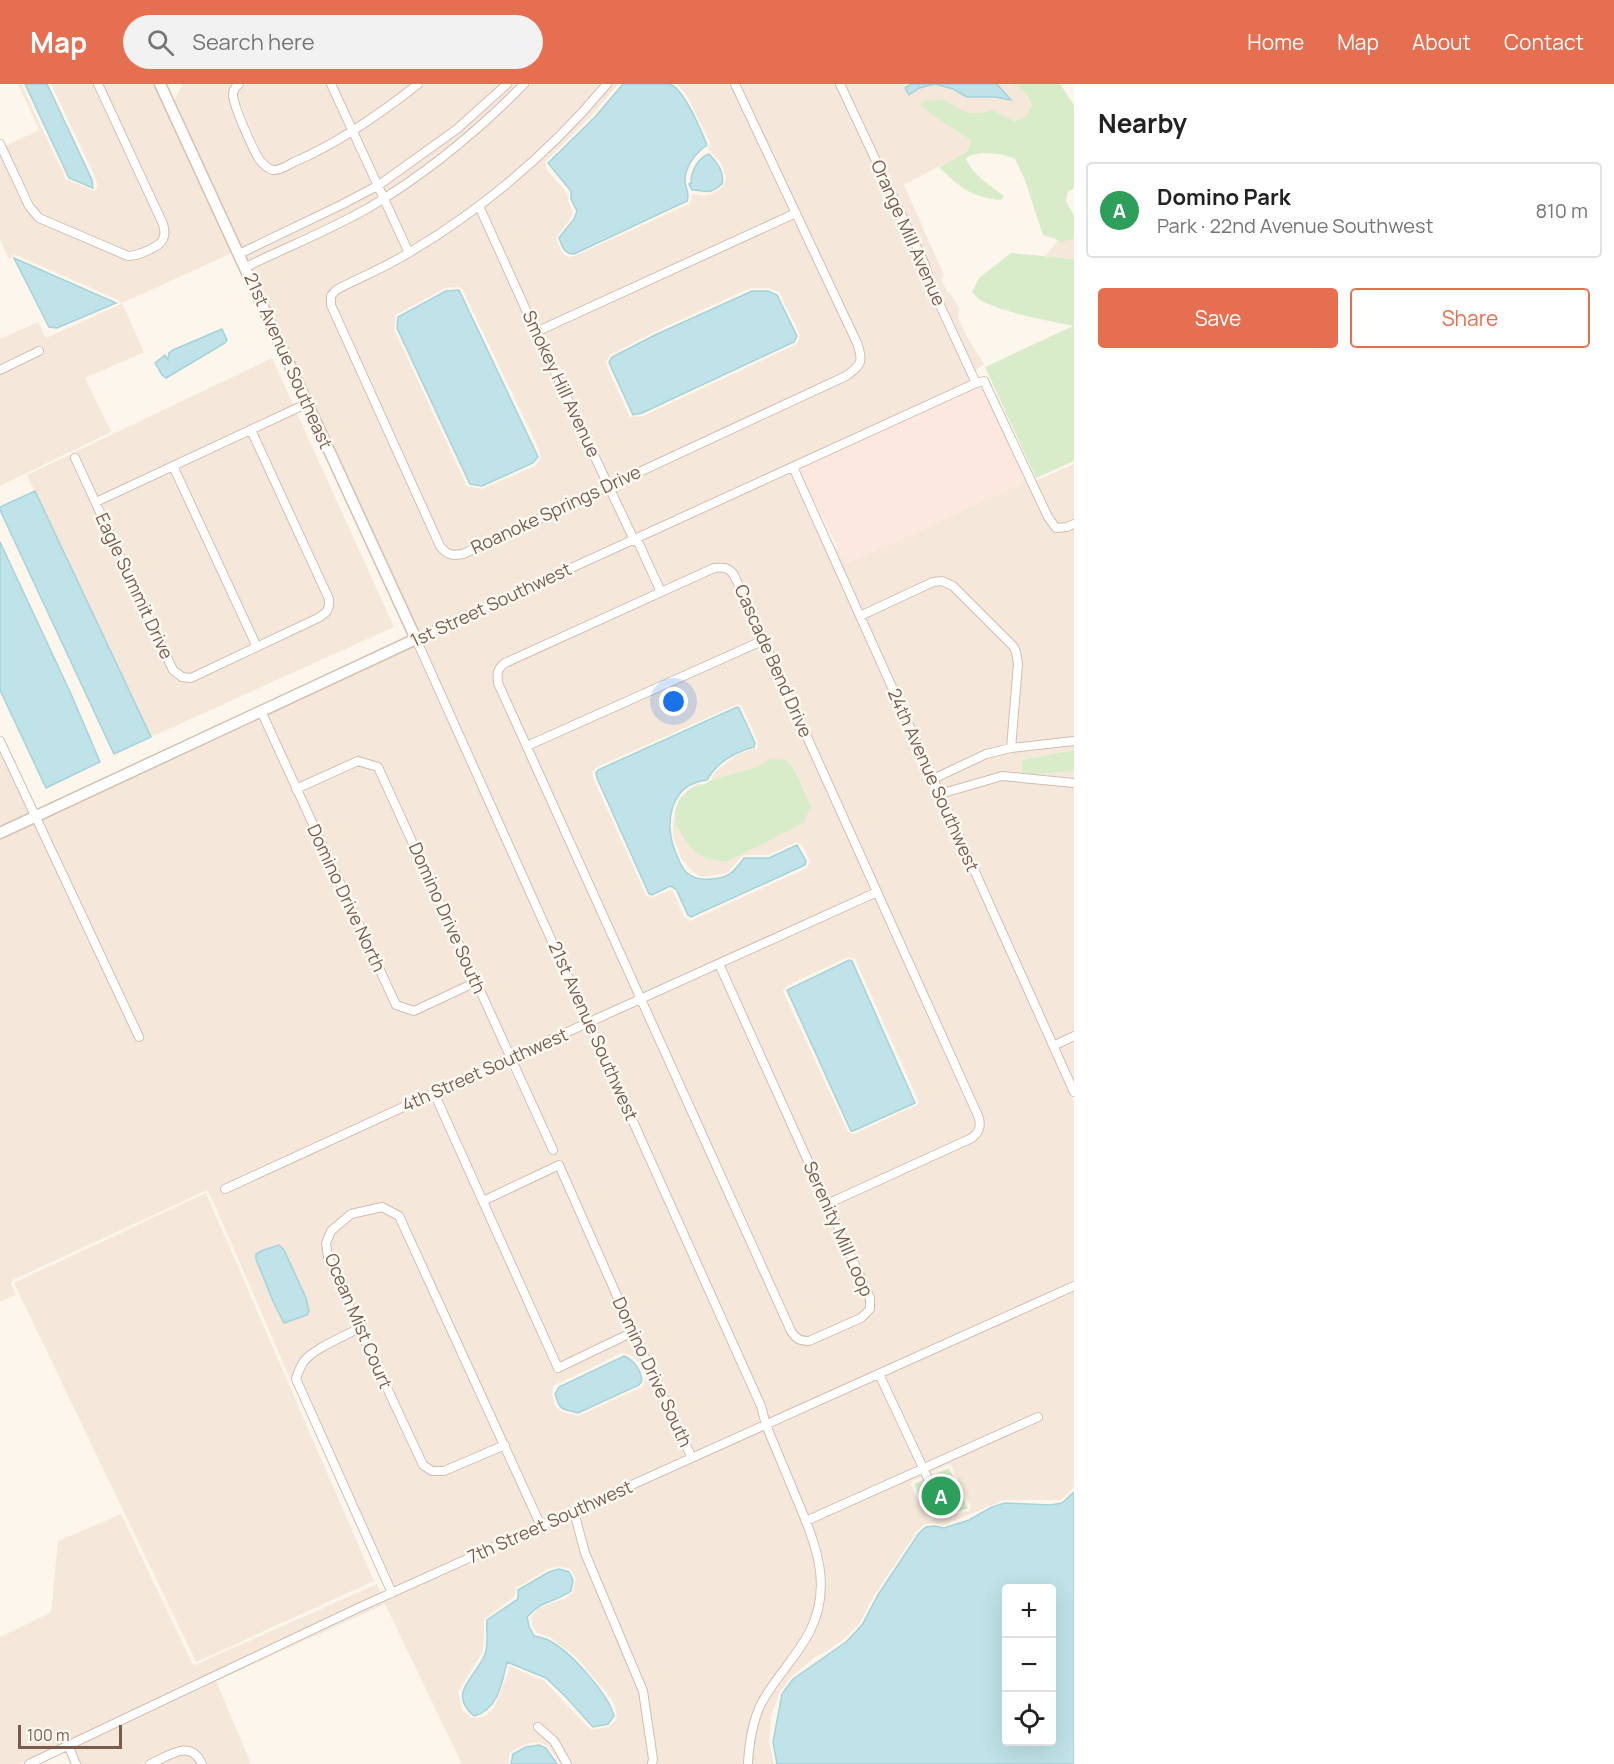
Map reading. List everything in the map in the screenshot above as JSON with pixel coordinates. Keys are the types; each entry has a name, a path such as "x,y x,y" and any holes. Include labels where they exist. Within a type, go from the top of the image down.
{"street":[{"path":"0,144 29,206 39,218 128,256 134,256 160,244 164,236 163,224 98,84"},
{"name":"21st Avenue Southeast","path":"160,84 416,639"},
{"path":"239,84 233,93 236,106 260,159 273,170 309,156 353,131 418,84"},
{"path":"331,84 409,253"},
{"path":"239,254 341,206 379,185 457,129 507,84"},
{"path":"246,267 384,198 435,163 479,128 524,84"},
{"name":"Roanoke Springs Drive","path":"607,84 543,152 479,206 409,253 336,290 331,296 331,305 440,546 446,553 453,556 463,554 846,375 861,363 857,343 735,84"},
{"name":"Orange Mill Avenue","path":"840,84 925,266 933,290 1048,517 1056,528 1074,524"},
{"name":"Smokey Hill Avenue","path":"479,206 633,540 639,544 661,592"},
{"path":"536,332 796,213"},
{"path":"0,370 39,351"},
{"name":"1st Street Southwest","path":"0,833 416,639 980,382"},
{"path":"96,502 308,404"},
{"name":"Eagle Summit Drive","path":"75,458 173,670 182,677 191,678 318,618 330,607 329,599 251,430"},
{"path":"173,466 257,647"},
{"name":"24th Avenue Southwest","path":"793,467 1074,1092"},
{"name":"Cascade Bend Drive","path":"641,999 498,683 497,674 499,667 505,663 714,568 724,567 734,575 979,1118 979,1129 972,1138 827,1204"},
{"path":"860,616 933,582 942,581 952,586 1016,652 1018,664 1011,748"},
{"name":"21st Avenue Southwest","path":"416,639 761,1406 766,1425 819,1556 821,1574 818,1612 808,1634 761,1704 751,1737 748,1764"},
{"path":"527,746 764,640"},
{"name":"Domino Drive North","path":"261,711 396,1005 414,1011 476,982"},
{"path":"0,741 139,1037"},
{"path":"933,779 986,754 1011,748 1074,741"},
{"name":"Domino Drive South","path":"296,789 358,761 378,766 553,1150"},
{"path":"940,794 1002,776 1074,783"},
{"name":"4th Street Southwest","path":"225,1189 878,892"},
{"name":"Serenity Mill Loop","path":"641,999 791,1331 801,1341 809,1341 861,1318 870,1309 870,1298 719,964"},
{"path":"1053,1046 1074,1036"},
{"path":"434,1093 558,1368 633,1332"},
{"name":"Domino Drive South","path":"483,1201 559,1165 692,1458"},
{"name":"Ocean Mist Court","path":"505,1445 444,1471 432,1471 423,1466 328,1257 326,1243 331,1231 351,1214 382,1207 399,1216 505,1445 541,1526"},
{"name":"7th Street Southwest","path":"28,1764 392,1593 1074,1286"},
{"path":"359,1329 305,1359 296,1379 392,1593"},
{"path":"879,1374 939,1502"},
{"path":"806,1521 1038,1417"},
{"path":"574,1512 585,1553 643,1691 652,1764"},
{"path":"538,1727 554,1741 567,1764"},
{"path":"68,1745 76,1764"},
{"path":"150,1764 181,1750 191,1750 202,1764"}],"shaded area":[{"path":"18,84 21,84 66,179 94,191 97,188 96,179 51,84 93,84 159,225 161,235 158,241 140,250 129,252 41,215 37,211 5,146 39,130"},
{"path":"102,84 156,84 234,252 122,303 144,352 85,378 111,432 0,486 0,374 44,353 41,347 0,366 0,339 38,322 46,338 121,304 118,300 16,255 11,259 8,258 0,239 0,154 25,208 42,224 134,260 162,247 168,236 166,222"},
{"path":"183,84 233,84 229,94 232,107 256,160 267,172 281,172 311,159 351,136 373,184 242,249 173,102"},
{"path":"247,84 327,84 348,130 308,153 279,166 271,165 263,157 238,98 239,88"},
{"path":"336,84 412,84 355,125"},
{"path":"423,84 502,84 455,127 380,179 358,132"},
{"path":"512,84 519,84 476,126 433,160 386,192 383,186 459,132"},
{"path":"529,84 602,84 540,150 477,203 411,247 389,199 437,166 481,131"},
{"path":"611,84 618,84 592,115 545,162 547,170 567,193 573,212 556,238 562,253 568,257 575,256 689,204 693,194 704,196 712,194 724,186 726,178 721,163 708,148 710,144 708,138 687,96 677,84 730,84 791,212 538,327 484,207 546,155"},
{"path":"739,84 911,84 906,88 909,94 919,88 935,84 953,89 967,97 995,97 1010,100 997,84 1013,84 1026,93 1032,105 1025,118 1014,121 993,110 976,115 961,111 943,99 920,105 971,140 968,151 904,185 944,275 941,279 947,292 959,307 958,317 966,335 984,364 975,371 936,285 929,288 971,381 636,535 613,487 847,379 865,362 865,352 861,342"},
{"path":"377,190 379,196 367,204 248,262 245,255 343,209"},
{"path":"382,203 404,251 335,286 327,296 327,306 437,548 444,557 464,558 606,491 628,538 418,634 251,268"},
{"path":"477,212 603,484 462,551 454,552 444,544 335,305 335,297 339,292 414,255","holes":["461,287 541,457 535,466 482,489 467,486 394,329 396,315 445,288"]},
{"path":"794,218 853,345 857,362 844,372 610,481 541,334","holes":["750,288 769,288 779,292 800,335 797,344 643,416 630,417 608,369 606,362 610,355"]},
{"path":"1074,239 1074,259 1046,256 1058,240"},
{"path":"272,358 394,627 151,737 27,475"},
{"path":"982,385 1026,481 846,564 798,469"},
{"path":"1074,464 1074,520 1058,524 1051,515 1035,481"},
{"path":"790,472 1074,1102 1074,1282 769,1420 764,1404 595,1024 639,1004 787,1333 799,1344 811,1344 862,1321 873,1310 874,1296 832,1206 973,1141 983,1131 984,1124 983,1117 738,573 734,567 726,564 714,564 663,587 641,541"},
{"path":"1026,481 1044,519 1052,530 1074,528 1074,737 1015,744 1022,664 1020,652 1015,643 956,583 944,577 931,579 862,611 834,550 837,548 846,564"},
{"path":"633,544 656,590 504,659 496,666 493,674 494,684 636,998 592,1018 421,641"},
{"path":"715,571 723,571 731,577 758,638 529,742 502,681 503,669"},
{"path":"942,585 950,589 1009,648 1014,665 1007,745 935,774 865,617 934,586"},
{"path":"414,644 584,1021 512,1053 381,765 357,758 298,784 266,713"},
{"path":"761,645 872,890 643,994 532,748","holes":["738,704 742,707 758,742 757,748 738,754 715,772 711,780 757,767 771,759 795,771 811,808 761,845 726,862 693,850 676,825 675,813 691,788 680,798 675,810 673,836 681,858 691,870 701,877 727,873 743,855 768,855 796,842 803,846 810,861 807,868 690,921 684,917 673,891 670,890 652,898 646,895 594,780 592,773 597,767"]},
{"path":"259,716 392,1007 415,1014 474,987 505,1056 220,1187 223,1193 432,1098 554,1369 559,1371 631,1337 687,1456 543,1521 403,1214 384,1204 351,1211 328,1230 322,1244 324,1258 354,1327 303,1356 296,1366 291,1381 207,1190 13,1280 11,1284 16,1295 0,1302 0,837 33,822 137,1041 144,1038 41,818","holes":["284,1250 306,1298 309,1311 307,1315 284,1323 256,1259","622,1353 633,1356 639,1363 645,1375 642,1387 578,1416 560,1411 556,1407 552,1395 553,1386"]},
{"path":"1074,744 1074,750 1022,760 1023,775 942,790 938,780 987,758 1011,752"},
{"path":"0,751 30,815 0,829"},
{"path":"358,765 375,770 471,981 414,1007 399,1002 302,790"},
{"path":"1074,771 1074,779 1026,775"},
{"path":"1002,780 1074,787 1074,1032 1055,1041 945,796"},
{"path":"875,897 976,1124 974,1131 970,1135 830,1199 724,966","holes":["848,957 855,959 919,1102 917,1105 854,1134 848,1132 783,991 788,985"]},
{"path":"717,969 866,1299 866,1308 859,1315 809,1337 799,1335 795,1329 646,1001"},
{"path":"587,1028 757,1407 761,1423 694,1453 636,1330 561,1160 485,1196 439,1094 507,1063 551,1155 558,1152 515,1059"},
{"path":"1074,1040 1074,1083 1058,1047"},
{"path":"557,1170 628,1330 560,1363 488,1203"},
{"path":"206,1193 374,1581 196,1662 14,1283"},
{"path":"381,1211 396,1218 499,1443 443,1468 433,1467 426,1463 362,1327 332,1256 330,1243 335,1233 353,1218"},
{"path":"1074,1290 1074,1487 1061,1500 1004,1500 944,1525 925,1524 917,1531 875,1594 859,1624 843,1640 815,1657 792,1676 779,1694 771,1717 769,1742 774,1764 752,1764 753,1745 764,1706 812,1636 822,1612 825,1573 823,1555 811,1522 920,1473 922,1477 912,1481 911,1484 927,1519 969,1511 971,1507 951,1465 929,1473 928,1470 1043,1419 1039,1412 925,1464 885,1375"},
{"path":"357,1334 420,1469 431,1475 445,1475 502,1450 536,1525 394,1588 300,1379 308,1362"},
{"path":"877,1379 917,1467 808,1516 771,1426"},
{"path":"764,1430 815,1557 817,1575 814,1612 805,1633 757,1703 745,1745 744,1764 656,1764 647,1689 589,1552 579,1514"},
{"path":"121,1514 192,1663 195,1665 377,1584 381,1594 20,1764 0,1764 0,1637 51,1612 58,1541"},
{"path":"571,1517 582,1555 639,1692 648,1764 572,1764 557,1738 538,1722 533,1727 551,1743 563,1764 548,1746 539,1742 526,1744 510,1752 508,1764 462,1764 385,1604 216,1681 251,1764 206,1764 202,1754 194,1747 182,1746 141,1764 81,1764 73,1747 360,1612","holes":["560,1566 570,1569 576,1579 573,1592 565,1599 538,1609 531,1617 532,1625 537,1633 550,1637 577,1658 611,1698 617,1718 609,1727 591,1730 544,1681 509,1666 494,1708 484,1717 472,1718 462,1710 458,1692 482,1653 484,1619 514,1597 516,1588 548,1569"]},
{"path":"182,1754 189,1754 198,1764 159,1764"}],"green space":[{"path":"1013,84 1060,84 1074,105 1074,188 1068,192 1066,201 1074,216 1074,239 1059,242 1043,235 1025,180 1015,159 989,153 975,154 966,159 977,175 1004,196 1001,200 982,197 966,190 939,167 968,151 971,140 936,118 920,105 922,102 943,99 966,112 978,113 993,110 1014,121 1025,118 1032,105 1026,93"},
{"path":"1011,253 1074,259 1074,461 1036,478 985,367 1073,326 1004,310 982,301 972,292 979,278"},
{"path":"1074,750 1074,771 1023,775 1022,760"},
{"path":"771,759 786,760 795,771 811,807 803,823 726,862 705,858 693,850 676,825 675,813 679,800 691,788 757,767"},
{"path":"949,1468 968,1509 930,1517 914,1484"}],"water":[{"path":"25,84 47,84 92,180 93,188 69,178"},
{"path":"623,84 670,84 676,88 692,111 707,145 695,156 686,171 687,201 571,254 564,249 559,238 574,219 577,211 571,199 571,191 548,163 595,117"},
{"path":"911,84 935,84 919,88 909,95 905,88"},
{"path":"935,84 997,84 1011,100 995,97 967,97 953,89"},
{"path":"709,154 720,168 722,184 707,192 692,190 689,184 694,170 698,162"},
{"path":"14,258 116,303 57,328 49,327"},
{"path":"459,290 538,457 533,463 482,486 470,484 397,328 398,317 446,291"},
{"path":"752,291 768,291 777,295 797,336 794,342 642,413 633,415 609,362 612,357"},
{"path":"222,329 227,340 225,343 166,378 162,375 155,363 165,355 168,360 169,353 173,350"},
{"path":"35,491 151,737 114,754 0,510 0,507"},
{"path":"0,542 100,762 46,788 0,690"},
{"path":"737,707 755,743 754,747 727,759 707,780 695,783 678,797 673,806 670,828 675,851 684,870 695,878 704,879 727,876 744,858 769,858 797,845 806,861 805,865 691,917 676,889 670,886 652,895 649,894 596,773 598,770"},
{"path":"849,960 852,961 915,1103 853,1131 851,1131 787,990"},
{"path":"279,1245 284,1250 306,1298 309,1311 307,1315 284,1323 256,1259 256,1254"},
{"path":"624,1356 639,1369 642,1381 639,1385 578,1413 563,1409 559,1405 555,1394 559,1387"},
{"path":"1074,1492 1074,1764 777,1764 773,1742 782,1694 793,1679 846,1642 862,1625 878,1595 919,1533 926,1527 944,1528 969,1520 992,1507 1005,1503 1050,1505 1062,1503"},
{"path":"559,1569 569,1572 573,1580 571,1591 533,1611 527,1617 529,1626 534,1636 557,1645 577,1662 596,1684 614,1716 608,1724 593,1727 546,1678 507,1662 501,1687 494,1702 482,1713 474,1716 466,1707 463,1692 485,1654 487,1620 518,1599 518,1590 549,1572"},
{"path":"539,1745 546,1748 557,1764 511,1764 513,1754 526,1747"}],"place":[{"name":"Domino Park","path":"941,1496"}]}
